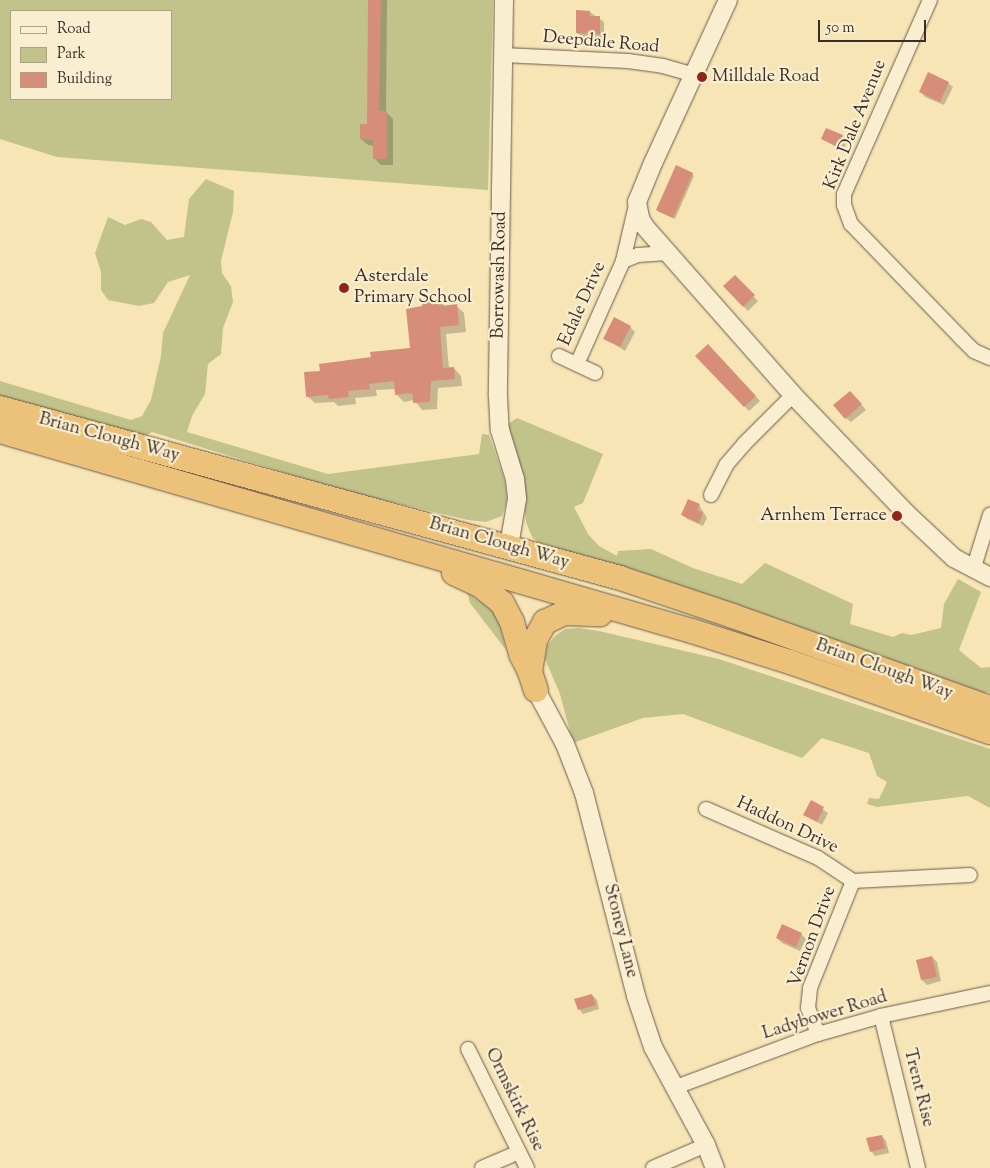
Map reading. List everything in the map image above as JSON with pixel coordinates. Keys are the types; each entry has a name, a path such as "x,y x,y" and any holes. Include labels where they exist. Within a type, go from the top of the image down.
{"highway":[{"name":"Brian Clough Way","path":"0,408 509,546 620,578 714,609 990,708"},
{"name":"Brian Clough Way","path":"0,431 652,619 790,662 990,732"},
{"path":"323,525 436,566 488,590 508,612 520,654 533,681"},
{"path":"533,681 532,651 536,636 542,625 554,617 564,613 584,612 652,619"}],"street":[{"name":"Borrowash Road","path":"504,0 498,397 500,430 515,479 517,499 509,546"},
{"path":"728,0 637,202 640,218 645,227 793,395 923,530 954,558 973,570 990,577"},
{"name":"Kirk Dale Avenue","path":"930,0 844,194 844,205 851,224 974,351 990,358"},
{"name":"Deepdale Road","path":"503,55 628,61 663,66 694,75"},
{"name":"Edale Drive","path":"577,364 623,261 637,202"},
{"name":"Edale Drive","path":"623,261 638,256 667,252"},
{"name":"Edale Drive","path":"559,356 595,372"},
{"path":"711,495 726,465 744,444 793,395"},
{"path":"973,570 990,516"},
{"name":"Stoney Lane","path":"533,681 565,744 584,793 636,996 653,1047 706,1145 715,1168"},
{"name":"Haddon Drive","path":"706,809 818,858 854,881"},
{"path":"854,881 970,875"},
{"name":"Vernon Drive","path":"818,1034 808,1008 810,988 854,881"},
{"name":"Ladybower Road","path":"676,1088 818,1034 881,1016 990,993"},
{"name":"Trent Rise","path":"881,1016 918,1168"},
{"name":"Ormskirk Rise","path":"468,1050 527,1168"},
{"path":"653,1168 706,1145"},
{"path":"482,1168 518,1152"}],"green space":[{"path":"0,0 493,0 488,190 57,157 0,139"},
{"path":"206,179 234,191 233,212 221,261 222,273 231,286 233,302 223,328 221,354 208,364 205,394 192,416 187,432 328,474 479,454 482,434 489,435 505,481 507,500 502,516 486,522 468,520 344,491 152,432 142,438 0,396 0,381 131,420 142,416 151,400 161,356 163,333 190,275 168,282 154,303 139,306 108,300 101,290 101,272 95,253 108,217 125,225 141,219 151,222 167,240 184,237 189,199"},
{"path":"517,418 603,454 583,503 574,507 588,534 599,546 617,556 618,551 651,549 693,568 742,584 765,563 853,604 850,624 893,637 902,633 911,635 941,628 944,604 958,579 981,592 959,650 981,668 990,667 990,693 987,692 978,698 932,673 925,679 871,659 849,644 839,647 542,546 532,537 526,522 521,469 512,451 505,426"},
{"path":"467,592 492,610 498,618 506,650 470,603"},
{"path":"579,628 719,659 990,749 990,808 968,796 877,807 867,804 869,798 879,799 887,782 877,776 869,753 822,738 802,758 683,714 643,718 573,743 560,694 545,659 547,646 555,636 565,629"}],"building":[{"path":"368,0 381,0 379,111 387,111 387,159 373,159 373,140 360,139 360,124 367,124"},
{"path":"576,10 590,11 590,16 600,16 600,34 576,33"},
{"path":"928,72 949,82 940,102 919,92"},
{"path":"826,128 843,135 838,147 821,139"},
{"path":"676,165 693,173 673,218 656,210"},
{"path":"735,275 755,295 743,307 723,286"},
{"path":"442,301 442,306 457,304 459,325 440,327 443,368 454,367 455,379 431,381 430,402 413,403 413,395 409,393 395,395 394,381 369,384 370,389 348,391 349,397 329,399 328,395 306,397 304,372 320,371 319,364 371,357 370,352 410,348 406,309 422,306 422,302"},
{"path":"614,317 631,326 620,347 603,339"},
{"path":"708,344 756,396 744,407 695,356"},
{"path":"850,391 862,404 845,419 833,405"},
{"path":"688,499 700,504 697,510 703,513 699,523 681,515"},
{"path":"811,800 824,807 817,822 803,815"},
{"path":"782,924 802,933 796,947 776,938"},
{"path":"932,956 937,977 921,980 916,960"},
{"path":"592,994 596,1005 578,1010 574,999"},
{"path":"882,1135 885,1148 870,1152 866,1138"}],"place":[{"name":"Milldale Road","path":"702,77"},
{"name":"Asterdale Primary School","path":"344,288"},
{"name":"Arnhem Terrace","path":"897,516"}]}
